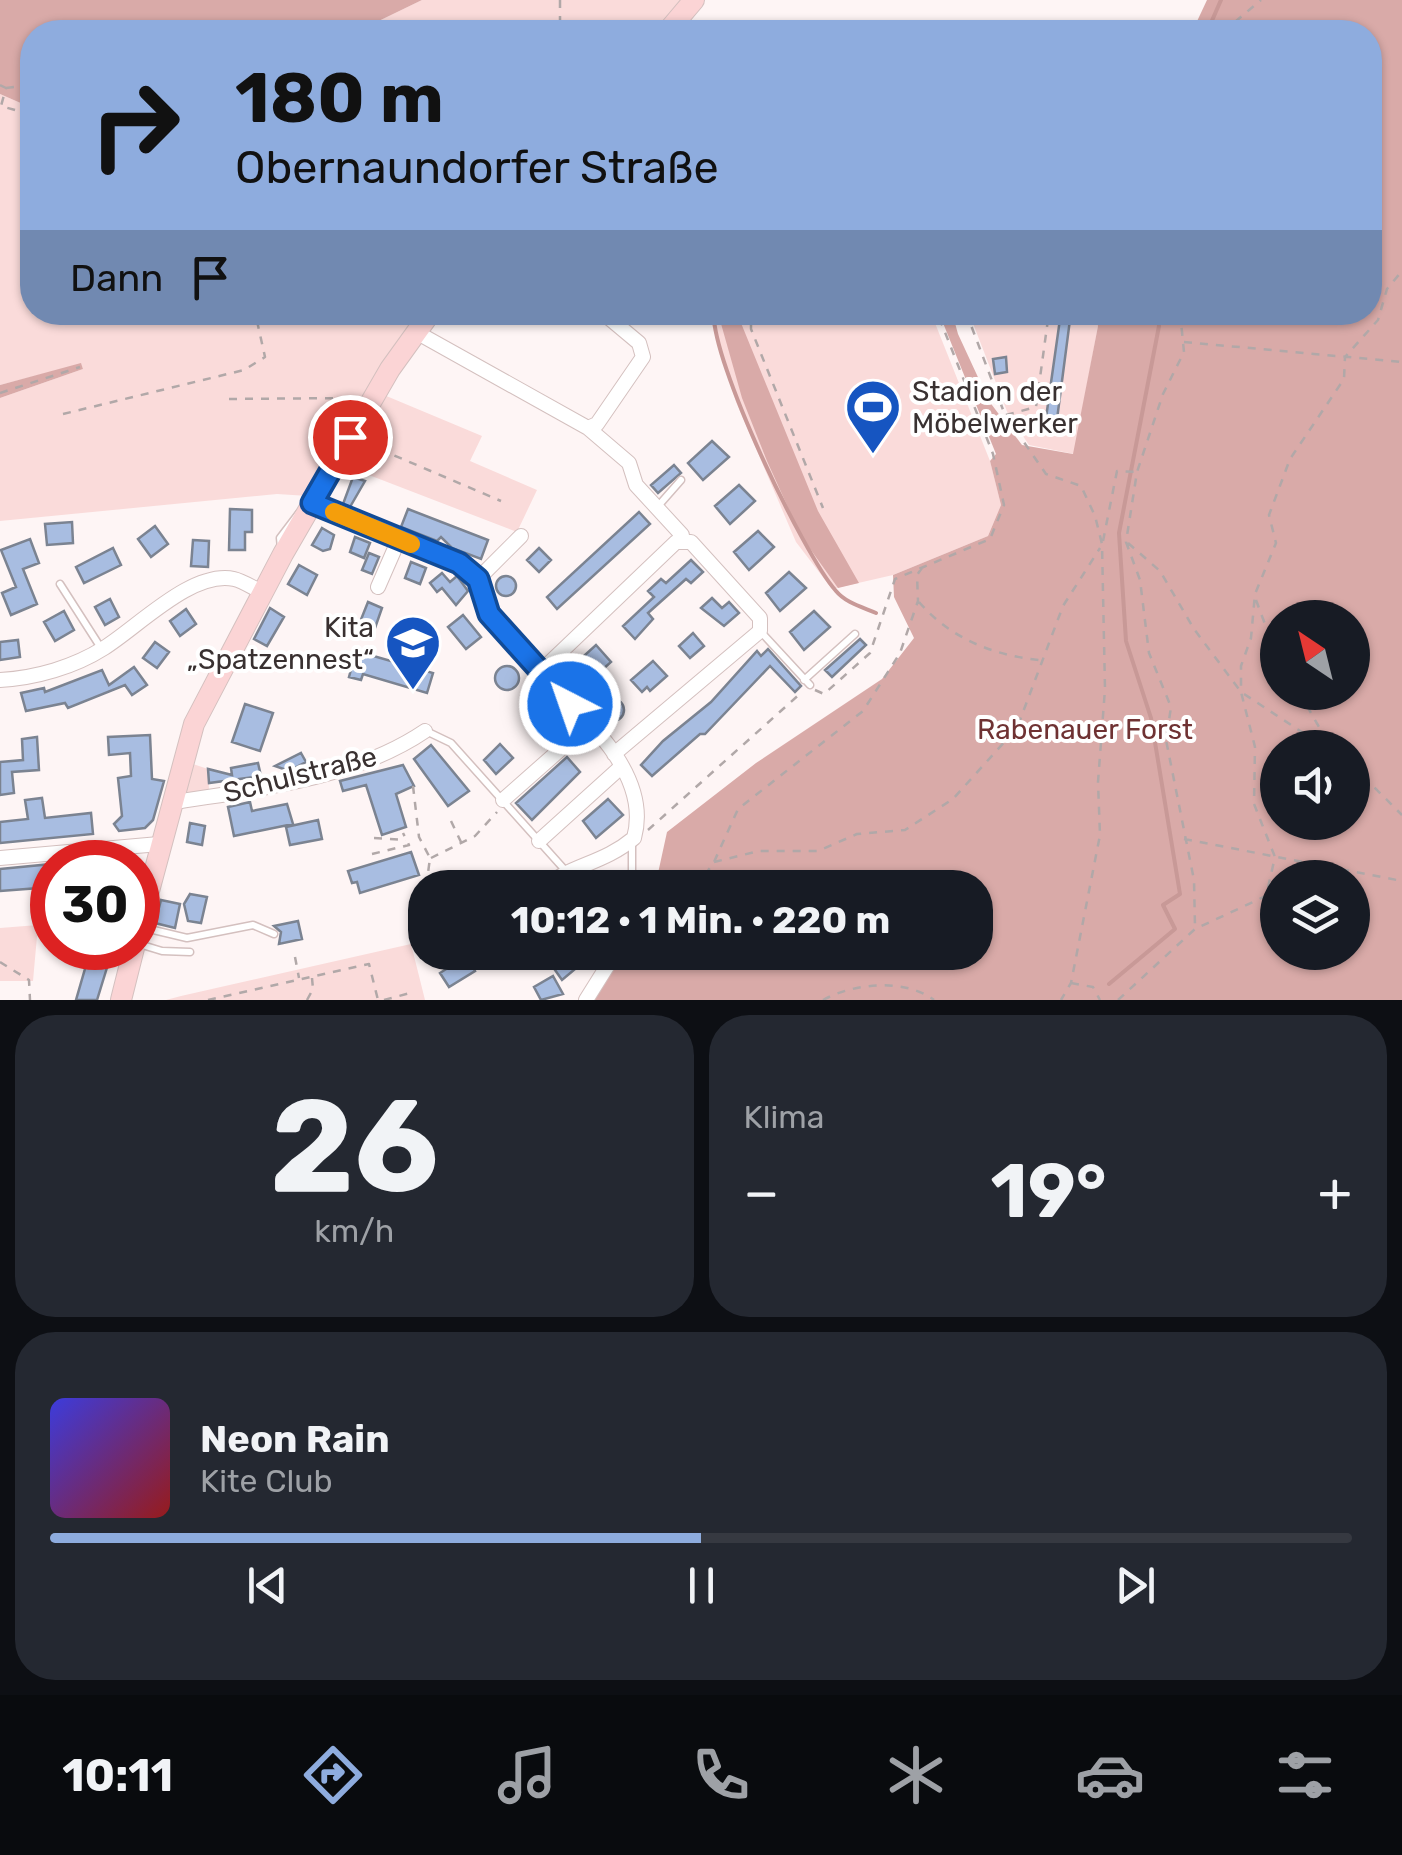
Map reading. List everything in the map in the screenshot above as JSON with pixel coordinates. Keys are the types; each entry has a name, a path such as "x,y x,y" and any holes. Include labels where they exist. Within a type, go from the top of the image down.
{"street":[{"path":"677,20 694,0"},
{"path":"159,840 194,724 282,554 371,400 421,325"},
{"path":"588,428 597,424 643,357 639,343 618,325"},
{"path":"416,332 588,428 629,464 636,486 760,618 760,632 618,760 539,840"},
{"path":"310,505 459,563 478,579 489,614 618,760 632,783 640,815 634,838 596,862 564,870"},
{"path":"478,579 521,536"},
{"path":"378,587 398,539"},
{"path":"541,672 605,612 610,601 682,539"},
{"path":"0,680 48,672 102,650 167,601 204,581 232,578 262,592"},
{"path":"505,801 588,725"},
{"name":"Schulstraße","path":"170,802 325,772 388,753 425,731"},
{"path":"0,858 30,855"},
{"path":"121,1000 129,970"},
{"path":"586,1000 605,970"}],"lane":[{"path":"682,480 659,500 658,506 682,539"},
{"path":"60,584 102,650"},
{"path":"760,632 807,683 856,634"},
{"path":"425,731 451,743 564,870"},
{"path":"633,870 634,838"},
{"path":"160,937 188,938 253,924 274,934"},
{"path":"160,950 190,952"}],"path":[{"path":"1238,20 1261,0"},
{"path":"0,85 20,86"},
{"path":"6,88 2,106 20,112"},
{"path":"1382,304 1386,289 1402,272"},
{"path":"64,414 244,370 265,357 258,325"},
{"path":"751,325 823,508"},
{"path":"634,838 807,683 824,694 870,653 895,579 925,563 990,539 1004,505 993,454 942,325"},
{"path":"971,325 1004,416 1046,474 1081,486 1096,516 1102,544 1105,689 1098,782 1100,835 1070,982 1061,1000"},
{"path":"1004,416 1036,406 1047,325"},
{"path":"1181,325 1184,352 1163,394 1137,472 1126,542 1140,580 1149,653 1171,707 1166,740 1194,880 1195,928"},
{"path":"1118,1000 1195,928 1266,896 1276,856 1254,804 1256,747 1242,692 1242,666 1250,638 1254,594 1276,543 1269,514 1290,459 1344,380 1345,357 1374,325"},
{"path":"1183,342 1402,362"},
{"path":"0,393 80,367"},
{"path":"230,399 320,395 371,400"},
{"path":"350,437 501,501"},
{"path":"714,862 760,850 818,851 856,834 905,830 953,800 1016,728 1063,606 1102,544 1117,470 1137,472"},
{"path":"1126,542 1160,571 1214,660 1242,692 1300,730"},
{"path":"708,870 738,809 863,711 900,654 918,601 917,575 925,563"},
{"path":"1254,594 1260,622"},
{"path":"918,601 938,624 976,644 1010,657 1040,660"},
{"path":"1370,783 1402,815"},
{"path":"413,786 419,838 430,858 428,870"},
{"path":"430,858 475,836 505,801"},
{"path":"451,821 462,844"},
{"path":"372,854 409,845 403,833"},
{"path":"374,838 407,840"},
{"path":"1184,839 1402,881"},
{"path":"295,957 300,979"},
{"path":"0,962 29,980 30,1000"},
{"path":"208,1000 369,964 378,1000"},
{"path":"307,1000 313,989 312,976"},
{"path":"1070,982 1094,986 1100,1000"},
{"path":"823,1000 864,986 918,988 934,1000"},
{"path":"384,1000 410,993"}],"shaded area":[{"path":"422,0 694,0 677,20 381,20"},
{"path":"0,94 20,103 20,325 416,325 372,390 482,436 470,461 537,490 517,532 330,460 308,496 277,494 0,521 0,398 83,369 81,364 0,385"},
{"name":"Stadion der Möbelwerker","path":"712,325 936,325 990,461 1001,505 988,536 893,575 832,589 796,542 736,402"},
{"path":"974,325 1098,325 1074,454 1029,445 1008,414"},
{"path":"190,763 208,769 209,790 182,795"},
{"path":"30,926 33,981 0,981 0,928"},
{"path":"408,945 408,970 418,970 425,1000 166,1000"}],"green space":[{"path":"0,0 422,0 381,20 20,20 20,103 0,94"},
{"name":"Rabenauer Forst","path":"1207,0 1402,0 1402,1000 592,1000 612,970 993,970 993,870 659,870 667,832 756,763 882,679 914,638 894,597 893,575 988,536 1001,505 990,461 996,454 944,325 956,325 989,401 1022,445 1073,454 1098,325 1382,325 1382,20 1198,20"},
{"path":"721,325 742,325 818,511 859,583 838,588 801,536 742,398"},
{"path":"81,363 83,369 0,398 0,385"}],"building":[{"path":"1059,325 1069,325 1056,427 1045,425"},
{"path":"1006,357 1007,372 995,374 993,359"},
{"path":"712,441 729,457 703,480 688,463"},
{"path":"674,465 681,473 658,493 651,485"},
{"path":"353,477 365,481 350,507 343,504"},
{"path":"739,485 755,501 730,524 715,506"},
{"path":"230,509 252,510 252,532 245,532 245,550 229,550"},
{"path":"408,509 488,540 481,559 452,548 441,537 437,541 401,527"},
{"path":"639,512 650,524 557,609 547,597"},
{"path":"72,522 73,543 47,545 45,524"},
{"path":"155,526 168,544 151,557 138,539"},
{"path":"322,528 334,535 330,549 323,551 312,545"},
{"path":"758,531 774,547 749,570 734,552"},
{"path":"355,537 370,543 364,558 350,552"},
{"path":"30,539 39,563 23,569 37,604 11,615 2,593 16,587 1,550"},
{"path":"193,540 209,541 208,567 191,566"},
{"path":"113,548 121,565 84,583 76,567"},
{"path":"539,548 551,560 539,572 527,560"},
{"path":"369,553 379,557 372,574 362,570"},
{"path":"691,560 703,572 691,583 686,579 648,613 653,619 635,639 623,626 654,597 648,591 661,579 666,583"},
{"path":"411,562 426,568 420,584 405,578"},
{"path":"299,565 317,575 307,595 288,584"},
{"path":"789,572 806,588 780,611 766,593"},
{"path":"442,573 450,582 457,576 468,591 456,605 442,588 437,592 430,583"},
{"path":"502,576 510,576 516,586 510,596 502,596 496,590 496,582"},
{"path":"712,598 722,608 729,602 739,613 724,626 701,608"},
{"path":"110,599 119,617 105,625 95,607"},
{"path":"368,602 382,608 375,628 360,622"},
{"path":"270,608 284,617 267,646 254,639"},
{"path":"186,609 196,624 180,636 170,621"},
{"path":"64,611 74,630 55,641 44,622"},
{"path":"814,611 830,627 804,650 790,632"},
{"path":"463,615 481,637 466,649 448,627"},
{"path":"693,633 704,646 690,658 679,646"},
{"path":"860,639 866,645 832,677 825,670"},
{"path":"18,640 20,657 0,660 0,642"},
{"path":"155,642 169,652 157,668 143,658"},
{"path":"596,645 611,662 591,680 576,663"},
{"path":"768,649 801,686 795,692 770,666 705,734 700,734 652,776 641,765 663,741 711,702 757,651 761,656"},
{"path":"356,651 433,673 427,693 363,674 361,680 349,677"},
{"path":"653,661 667,676 650,691 647,687 642,692 631,680"},
{"path":"507,666 516,669 516,687 507,690 498,687 495,678 498,669"},
{"path":"134,667 147,685 132,695 125,685 68,708 65,703 26,711 21,693 44,688 45,692 102,670 109,685"},
{"path":"613,699 621,702 621,718 613,721 605,718 602,710 605,702"},
{"path":"550,701 561,714 536,737 528,728"},
{"path":"245,704 273,713 260,751 232,742"},
{"path":"150,735 152,779 164,781 153,820 145,828 119,831 114,824 122,816 118,778 131,776 130,753 109,755 108,737"},
{"path":"37,737 39,770 12,772 14,793 0,795 0,762 23,760 22,739"},
{"path":"500,744 513,758 496,774 484,760"},
{"path":"431,745 469,791 448,806 414,759"},
{"path":"301,753 306,762 289,771 275,766"},
{"path":"567,757 580,772 532,820 516,803"},
{"path":"258,763 261,776 209,783 208,769 232,775 231,768"},
{"path":"403,765 414,786 396,794 406,827 382,835 366,785 343,791 340,781"},
{"path":"42,798 45,818 91,813 93,834 0,843 0,822 28,819 25,800"},
{"path":"608,799 623,815 596,838 583,821"},
{"path":"250,802 252,811 287,804 293,824 234,836 228,807"},
{"path":"318,820 322,839 290,845 286,827"},
{"path":"190,823 205,826 202,845 187,842"},
{"path":"411,852 417,870 408,870 408,878 360,893 348,871"},
{"path":"30,866 30,889 0,891 0,869"},
{"path":"190,894 207,897 201,923 188,921 184,904"},
{"path":"161,900 180,904 175,928 160,924"},
{"path":"298,921 302,939 279,944 281,932 274,926"},
{"path":"85,970 106,970 97,1000 76,1000"},
{"path":"445,970 475,971 449,987 440,973"},
{"path":"555,970 574,970 562,980"},
{"path":"553,976 563,994 541,1000 534,987"}],"waterway":[{"path":"1212,20 1221,0"},
{"path":"716,325 742,411 802,538 840,595 876,613"},
{"path":"1109,984 1175,929 1163,905 1180,894 1151,718 1126,641 1119,533 1159,325"}],"slow traffic":[{"path":"334,512 411,544"}],"place":[{"name":"Stadion der Möbelwerker","path":"873,456"},
{"name":"Kita „Spatzennest“","path":"413,692"}],"route":[{"path":"350,437 312,503 459,563 478,579 489,614 570,704"}]}
